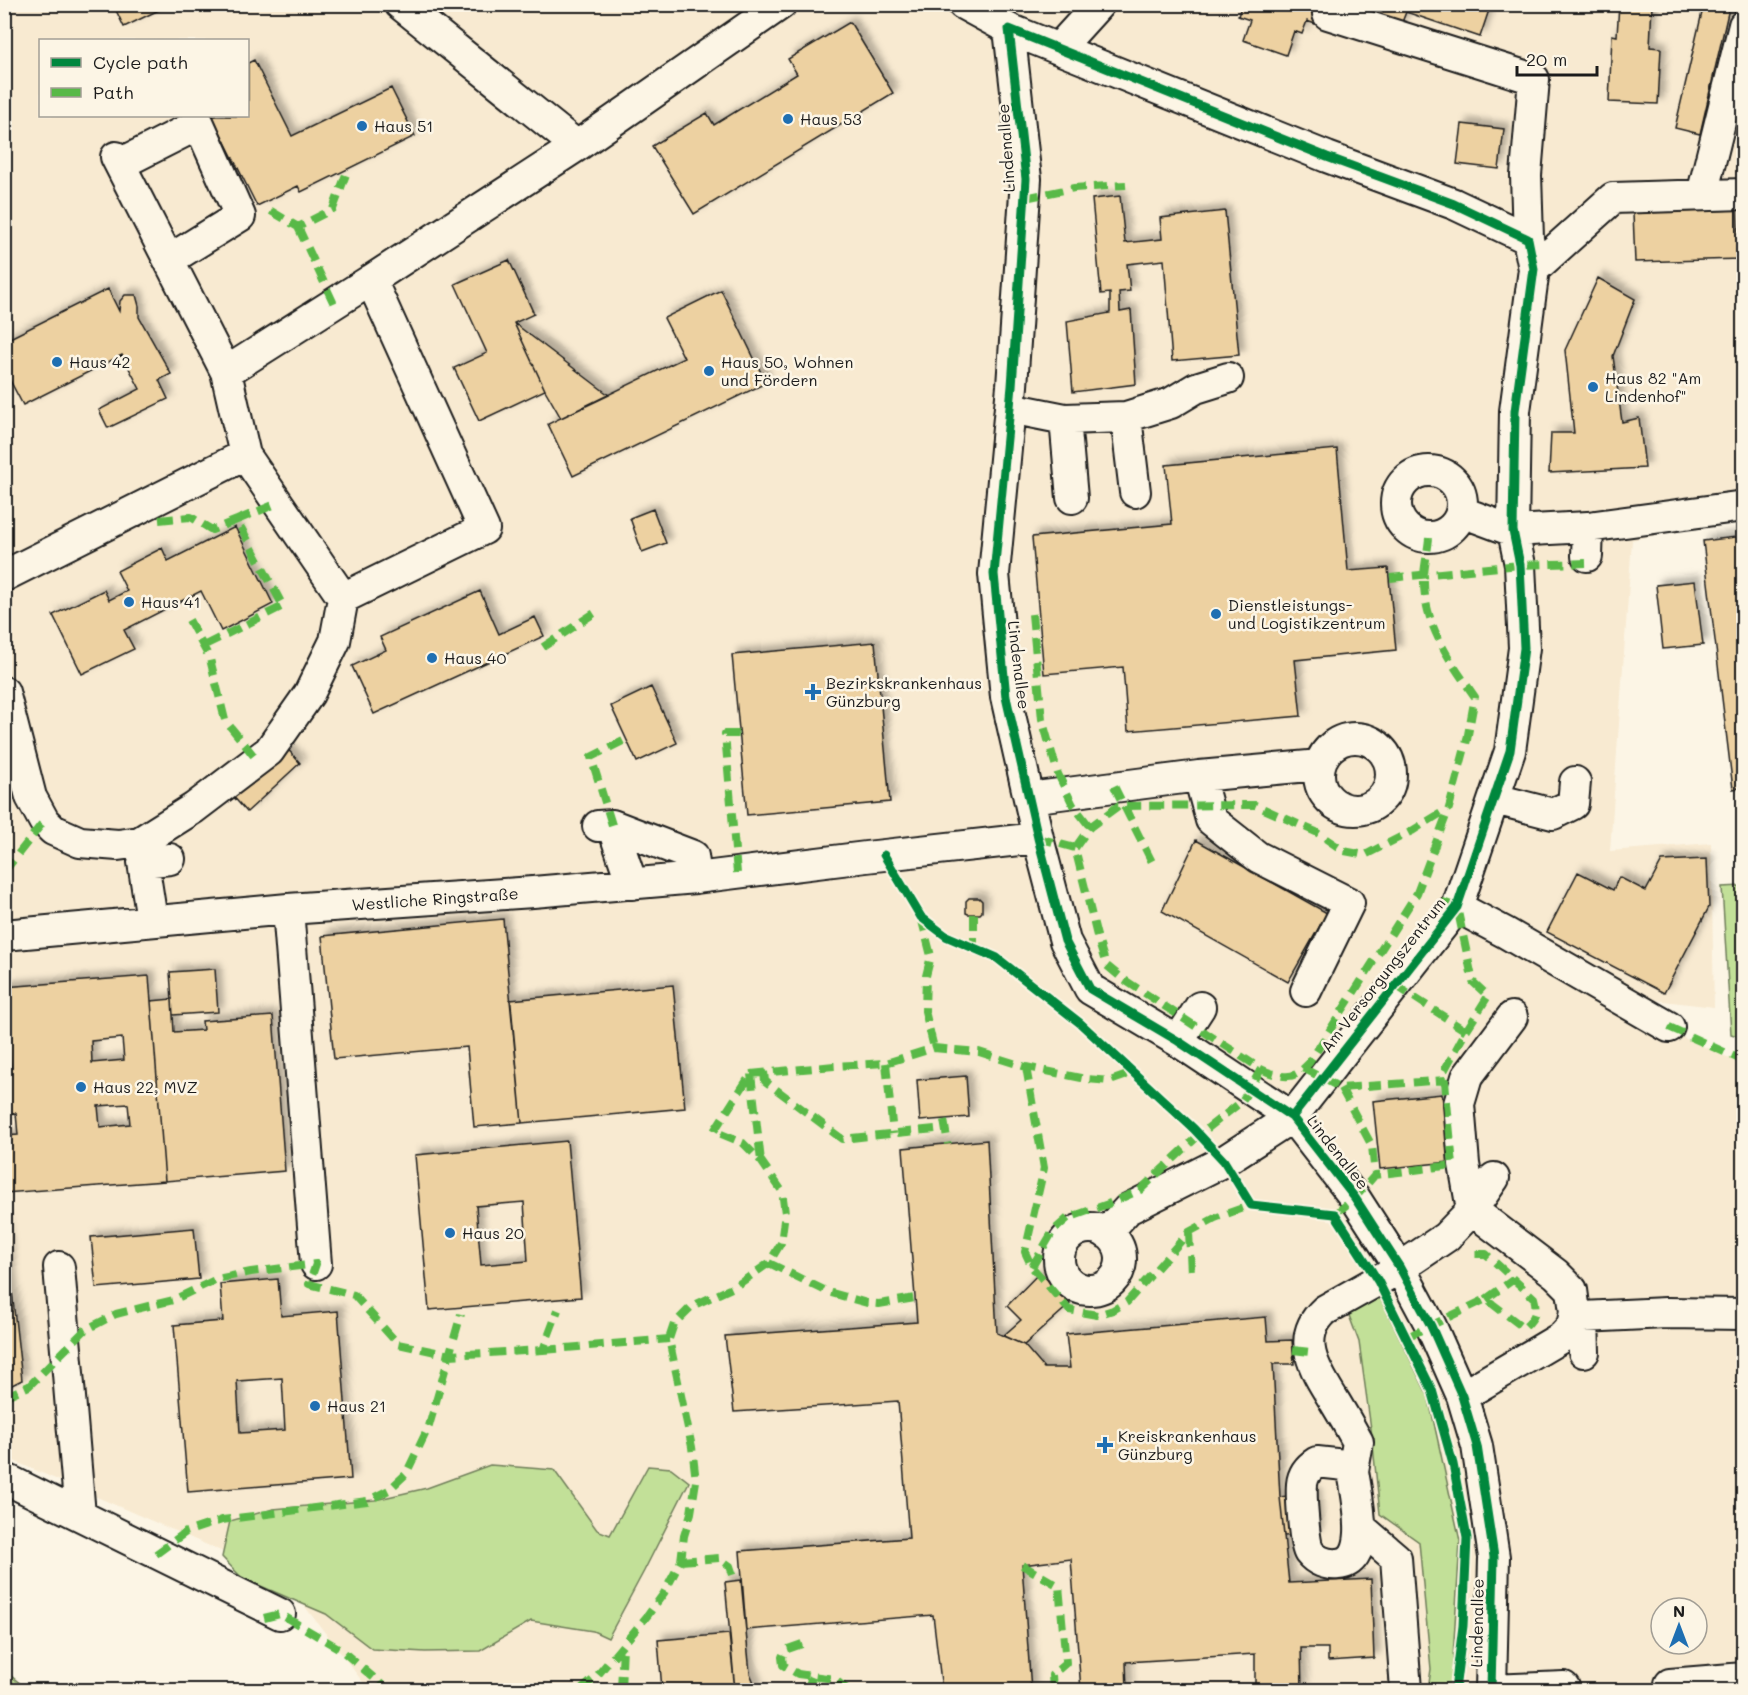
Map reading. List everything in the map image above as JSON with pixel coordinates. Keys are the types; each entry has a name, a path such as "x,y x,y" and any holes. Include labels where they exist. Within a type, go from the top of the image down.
{"street":[{"path":"400,4 577,146"},
{"path":"226,372 577,146 781,4"},
{"path":"963,4 1010,28 1327,157 1454,204 1528,239"},
{"path":"1059,48 1099,4"},
{"name":"Am Versorgungszentrum","path":"1106,1233 1128,1209 1224,1161 1292,1117 1457,907 1510,751 1524,648 1520,565 1513,531 1515,411 1534,269 1528,239 1526,175 1534,79 1328,14"},
{"path":"1702,195 1743,26"},
{"name":"Lindenallee","path":"1010,28 1026,179 1010,408 994,574 1006,697 1038,838 1065,941 1090,989 1178,1041 1292,1117 1355,1198 1400,1268 1431,1326 1462,1396 1477,1446 1494,1557 1491,1690"},
{"path":"4,692 31,796 44,821 53,830 80,842 118,845 140,842 195,808 269,751 309,694 335,641 343,598 245,455 226,372 118,161 199,124 240,216 169,260"},
{"path":"1534,269 1613,198 1743,194"},
{"path":"343,598 484,529 371,280"},
{"path":"1010,408 1065,419 1126,417 1171,404 1196,388 1228,378"},
{"path":"1126,417 1135,492"},
{"path":"1065,419 1072,498"},
{"path":"4,576 245,455"},
{"path":"1462,512 1513,531 1587,542 1743,506"},
{"path":"1029,798 1199,776 1320,765"},
{"path":"1199,776 1211,820 1258,857 1349,903 1306,991"},
{"path":"1495,799 1553,814 1573,804 1575,782"},
{"path":"632,884 605,826 693,856 696,878"},
{"name":"Westliche Ringstraße","path":"4,935 152,920 696,878 1038,838"},
{"path":"152,920 143,862 170,859"},
{"path":"1457,907 1511,924 1669,1027"},
{"path":"288,909 316,1264"},
{"path":"1178,1041 1200,1007"},
{"path":"1472,1210 1464,1164 1459,1104 1467,1077 1512,1017"},
{"path":"1353,1471 1345,1465 1317,1462 1308,1468 1302,1482 1306,1546 1317,1560 1328,1564 1341,1564 1351,1560 1359,1548 1361,1528 1353,1471 1358,1442 1314,1368 1310,1352 1310,1335 1315,1319 1400,1268 1446,1237 1472,1210 1494,1178"},
{"path":"1472,1210 1564,1263 1574,1298 1584,1352"},
{"path":"59,1267 80,1515"},
{"path":"1578,1317 1666,1313 1743,1314"},
{"path":"1462,1396 1562,1337 1578,1317"},
{"path":"4,1478 280,1614"},
{"path":"1361,1528 1396,1558 1406,1690"},
{"path":"1670,1684 1743,1678"},
{"path":"1491,1690 1564,1687"}],"shaded area":[{"name":"Bezirkskrankenhaus Günzburg","path":"5,5 1743,5 1743,517 1632,540 1610,851 1711,843 1714,1007 1578,991 1743,1064 1743,1690 369,1690 283,1578 5,1457"}],"green space":[{"path":"1744,886 1743,1038 1731,1034 1722,887"},
{"path":"1378,1294 1428,1396 1460,1541 1451,1690 1428,1690 1431,1669 1419,1542 1380,1514 1359,1342 1347,1310"},
{"path":"490,1465 554,1470 597,1530 610,1535 648,1466 671,1468 689,1482 608,1638 593,1631 531,1621 480,1651 425,1652 372,1649 326,1614 242,1578 222,1557 230,1521 273,1509 375,1500 427,1488"},
{"path":"5,1671 28,1690 5,1690"}],"building":[{"path":"113,4 171,4 124,27"},
{"path":"1242,4 1331,4 1323,27 1307,21 1302,34 1294,31 1286,55 1243,40 1250,20 1238,16"},
{"path":"1342,4 1491,4 1480,37 1406,12 1401,25"},
{"path":"1619,4 1652,4 1650,47 1661,48 1658,104 1609,102 1612,35 1617,36"},
{"path":"1704,4 1730,4 1700,134 1675,128"},
{"name":"Haus 53","path":"850,22 893,93 694,214 652,146 707,113 714,125 797,74 788,59"},
{"name":"Haus 51","path":"254,60 292,136 391,88 415,136 301,192 298,186 257,206 212,117 249,117 249,62"},
{"path":"1462,124 1504,129 1499,169 1457,164"},
{"path":"1120,196 1125,243 1162,239 1160,218 1225,211 1239,355 1172,361 1164,260 1127,264 1130,291 1119,292 1120,312 1131,310 1136,384 1073,392 1067,321 1110,313 1110,293 1101,294 1092,199"},
{"path":"1737,210 1739,259 1635,262 1633,213"},
{"path":"509,260 534,314 514,323 545,390 479,421 454,368 487,353 455,284"},
{"name":"Haus 82 \"Am Lindenhof\"","path":"1598,278 1635,299 1613,356 1622,422 1639,418 1645,468 1549,473 1551,433 1574,433 1565,350"},
{"name":"Haus 42","path":"108,289 119,311 120,301 125,295 136,295 139,317 171,374 159,380 168,399 108,428 99,410 140,389 122,355 23,405 4,369 4,341"},
{"name":"Haus 50, Wohnen und Fördern","path":"721,290 766,383 573,476 548,424 684,358 664,318"},
{"path":"514,323 609,395 561,418 545,390"},
{"name":"Dienstleistungs- und Logistikzentrum","path":"1337,449 1348,571 1388,568 1396,650 1295,660 1301,716 1128,731 1123,667 1044,674 1032,537 1172,524 1166,465"},
{"path":"653,509 666,543 642,552 630,518"},
{"name":"Haus 41","path":"235,527 273,604 221,631 201,591 124,630 134,649 82,674 53,615 104,590 109,600 127,591 117,571 162,548 168,561"},
{"path":"1744,536 1744,787 1733,789 1703,541"},
{"path":"1695,581 1703,645 1663,649 1656,585"},
{"name":"Haus 40","path":"480,591 499,634 535,617 544,636 374,714 352,666 386,650 380,637"},
{"path":"875,642 890,802 747,815 732,655"},
{"path":"651,687 677,743 637,762 611,706"},
{"path":"285,746 300,763 247,812 231,794"},
{"path":"1196,840 1327,913 1288,982 1162,911"},
{"path":"1707,859 1709,907 1664,993 1547,932 1578,872 1613,890 1619,877 1646,891 1662,861"},
{"path":"969,898 979,898 982,901 980,914 966,913 966,901"},
{"path":"503,919 522,1123 474,1127 467,1047 334,1059 322,936"},
{"path":"215,969 218,1012 173,1015 170,972"},
{"name":"Haus 22, MVZ","path":"149,976 165,1181 4,1193 4,1136 18,1135 16,1113 4,1114 4,1070 11,1069 9,1048 4,1048 4,987","holes":["122,1038 124,1060 92,1063 91,1041","128,1104 130,1124 100,1127 98,1106"]},
{"path":"673,985 685,1108 522,1123 510,1000"},
{"path":"172,999 174,1032 203,1030 202,1021 273,1016 285,1171 165,1181 151,1001"},
{"path":"966,1076 969,1117 920,1121 917,1080"},
{"path":"1442,1094 1449,1162 1380,1169 1373,1101"},
{"path":"987,1140 997,1333 1024,1345 1044,1368 1070,1368 1066,1334 1266,1317 1268,1341 1292,1340 1294,1364 1273,1364 1280,1497 1289,1583 1371,1579 1374,1658 1328,1661 1328,1648 1301,1648 1302,1690 1255,1690 1255,1654 1126,1662 1127,1690 1081,1690 1071,1559 1022,1565 1031,1690 942,1690 933,1615 746,1630 740,1551 909,1538 898,1401 734,1412 725,1336 917,1322 903,1148"},
{"name":"Haus 20","path":"567,1141 581,1297 429,1310 415,1155","holes":["524,1202 528,1261 481,1265 476,1206"]},
{"path":"4,1221 22,1380 4,1389"},
{"path":"194,1228 199,1279 96,1288 91,1237"},
{"path":"1040,1272 1070,1304 1024,1345 1003,1336 1021,1320 1007,1306"},
{"name":"Haus 21","path":"278,1279 281,1316 338,1311 351,1479 188,1492 174,1325 223,1321 220,1284","holes":["282,1378 285,1430 240,1433 237,1381"]},
{"path":"1315,1493 1318,1534 1284,1536 1280,1497"},
{"path":"741,1580 750,1673 757,1690 735,1690 725,1582"},
{"path":"729,1634 735,1690 662,1690 658,1640"}],"marked path":[{"path":"271,211 298,227 333,209 348,169"},
{"path":"1025,198 1074,188 1126,185"},
{"path":"298,227 334,304"},
{"path":"237,520 278,503"},
{"path":"159,520 191,517 212,530 237,520 283,606 203,646"},
{"path":"1038,838 1075,848 1106,965 1123,979 1261,1069 1285,1076 1298,1073 1309,1063 1417,893 1449,808 1467,740 1475,697 1447,655 1427,609 1424,575 1429,538"},
{"path":"1390,578 1520,565 1586,563"},
{"path":"543,647 596,612"},
{"path":"1032,614 1042,719 1058,774 1073,805 1090,827"},
{"path":"189,620 210,659 225,720 257,760"},
{"path":"737,873 725,734 739,734"},
{"path":"612,825 591,757 627,739"},
{"path":"1114,786 1153,864"},
{"path":"1075,848 1090,827 1118,806 1255,805 1316,832 1344,851 1365,855 1412,831 1449,808"},
{"path":"4,872 44,821"},
{"path":"1335,1214 1355,1198 1375,1175 1453,1165 1444,1071 1488,996 1473,982 1457,907 1437,900"},
{"path":"974,914 974,948"},
{"path":"921,917 931,956 926,976 925,1011 934,1048"},
{"path":"1395,985 1466,1031"},
{"path":"1669,1027 1744,1061"},
{"path":"751,1074 886,1063 934,1048 979,1052 1026,1067 1086,1079 1110,1081 1133,1073"},
{"path":"886,1063 893,1134"},
{"path":"1026,1067 1044,1168 1025,1252 1032,1267 1069,1310 1097,1315 1127,1302 1189,1232 1215,1218 1251,1205"},
{"path":"1303,1068 1341,1088 1446,1080"},
{"path":"1032,1267 1053,1231 1068,1218 1140,1190 1199,1135 1241,1102 1261,1069"},
{"path":"764,1072 765,1081 842,1139 944,1128"},
{"path":"751,1074 761,1161"},
{"path":"581,1690 596,1677 648,1615 664,1593 681,1561 696,1481 692,1447 669,1339 674,1324 692,1306 736,1286 769,1263 781,1243 785,1213 782,1191 761,1161 743,1143 714,1131 751,1074"},
{"path":"1341,1088 1372,1146 1375,1175"},
{"path":"944,1120 948,1144"},
{"path":"1189,1232 1191,1273"},
{"path":"1407,1337 1486,1299 1524,1328 1530,1321 1535,1311 1534,1298 1486,1254 1468,1254"},
{"path":"769,1263 828,1292 867,1303 879,1304 915,1298"},
{"path":"4,1397 29,1386 85,1330 116,1314 173,1300 217,1279 251,1272 316,1264 309,1284 354,1295 398,1344 450,1355 543,1350 558,1310"},
{"path":"1486,1299 1514,1279"},
{"path":"156,1554 186,1532 222,1520 367,1501 389,1490 406,1474 429,1426 461,1314"},
{"path":"543,1350 669,1339"},
{"path":"1293,1350 1310,1352"},
{"path":"681,1561 719,1558 730,1566 735,1581"},
{"path":"1022,1565 1059,1586 1066,1663 1052,1675 1053,1690"},
{"path":"264,1618 280,1614 340,1649 388,1690"},
{"path":"802,1644 785,1650 782,1657 783,1665 798,1674 834,1679 848,1690"},
{"path":"621,1690 623,1646"},
{"path":"807,1690 812,1677"}],"cycle path":[{"path":"1292,1117 1457,907 1510,751 1524,648 1520,565 1513,531 1515,411 1534,269 1528,239 1454,204 1327,157 1009,29 1026,179 1012,386 994,574 1006,697 1038,838 1065,941 1090,989 1178,1041 1292,1117 1355,1198 1400,1268 1431,1326 1462,1396 1477,1446 1494,1557 1491,1690"},
{"path":"884,855 921,917 946,936 997,958 1080,1023 1194,1129 1224,1161 1251,1205 1335,1214 1378,1281 1432,1390 1453,1464 1467,1538 1463,1626 1455,1690"}],"place":[{"name":"Haus 53","path":"788,119"},
{"name":"Haus 51","path":"362,126"},
{"name":"Haus 42","path":"57,362"},
{"name":"Haus 50, Wohnen und Fördern","path":"709,371"},
{"name":"Haus 82 \"Am Lindenhof\"","path":"1593,387"},
{"name":"Haus 41","path":"129,602"},
{"name":"Dienstleistungs- und Logistikzentrum","path":"1216,614"},
{"name":"Haus 40","path":"432,658"},
{"name":"Bezirkskrankenhaus Günzburg","path":"813,692"},
{"name":"Haus 22, MVZ","path":"81,1087"},
{"name":"Haus 20","path":"450,1233"},
{"name":"Haus 21","path":"315,1406"},
{"name":"Kreiskrankenhaus Günzburg","path":"1105,1445"}]}
